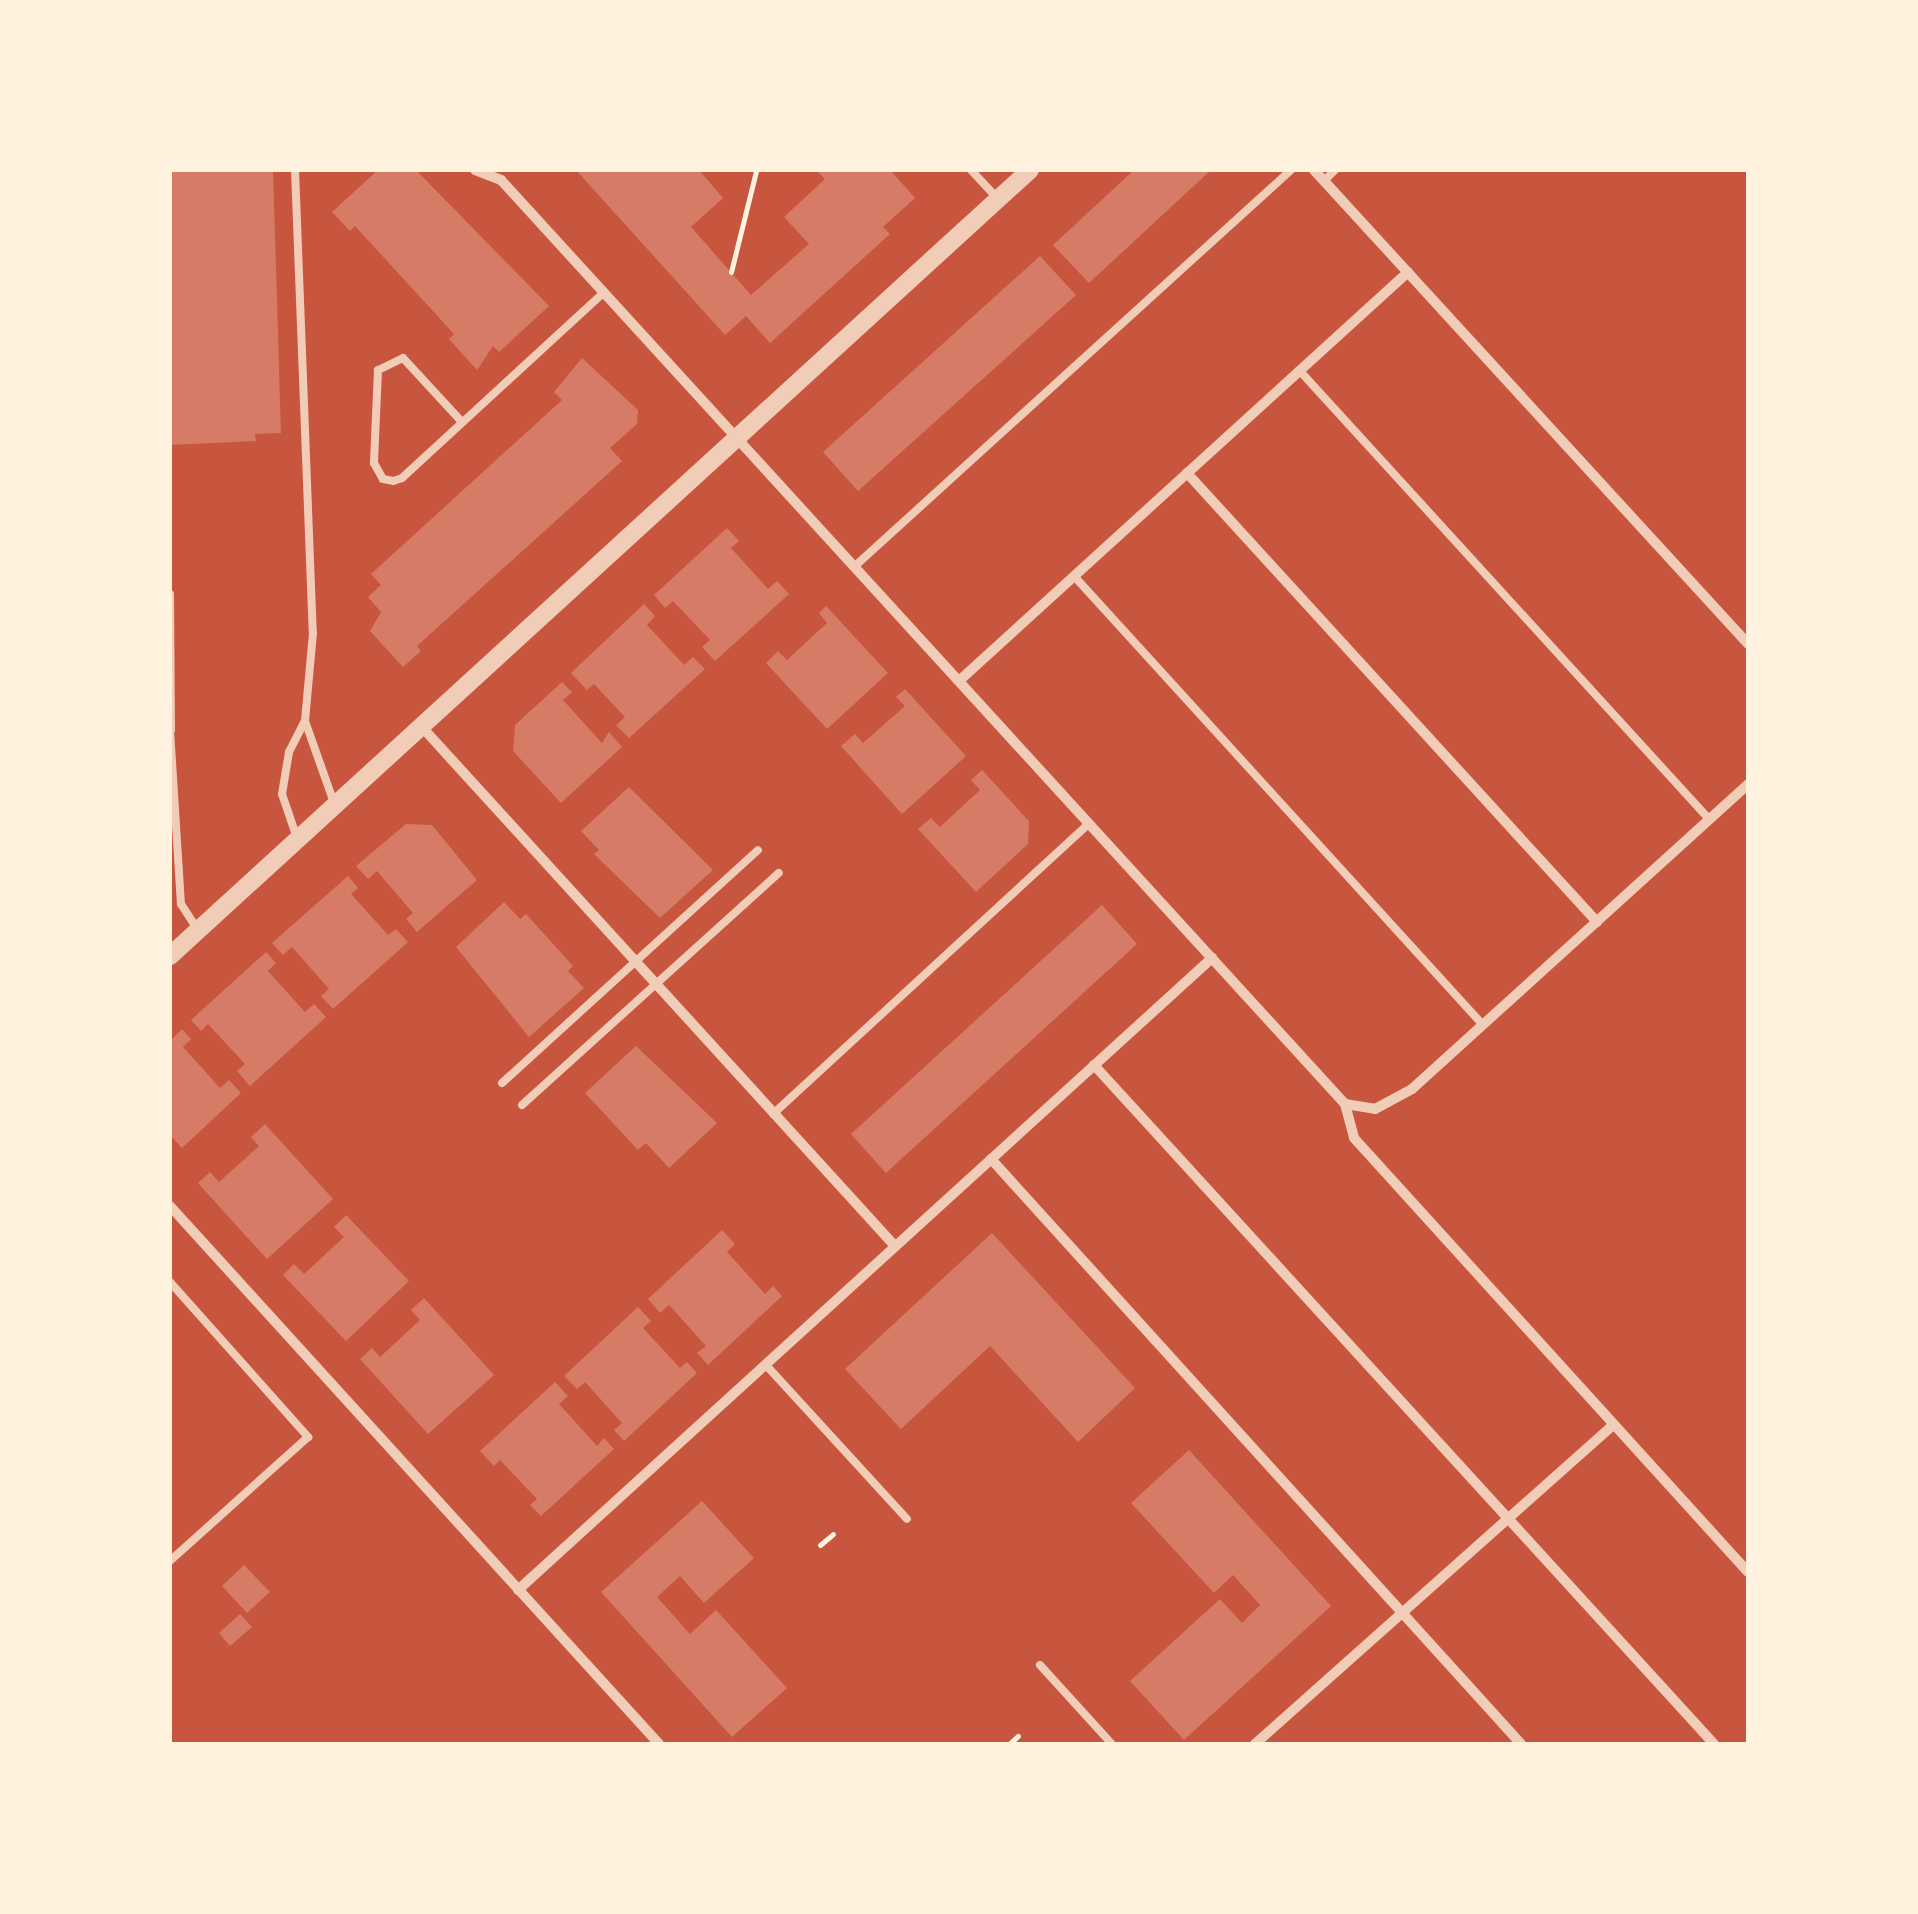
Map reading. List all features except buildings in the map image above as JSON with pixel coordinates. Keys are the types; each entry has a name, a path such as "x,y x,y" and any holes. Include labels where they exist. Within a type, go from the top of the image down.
{"street":[{"path":"475,170 500,175 1090,823 1345,1104 1354,1138 1748,1572"},
{"path":"170,956 1030,170"},
{"path":"1314,170 1748,644"},
{"path":"960,680 1408,272"},
{"path":"1188,472 1597,922"},
{"path":"420,725 895,1246"},
{"path":"1345,1104 1375,1109 1398,1098 1748,784"},
{"path":"518,1590 1212,958"},
{"path":"1094,1065 1714,1744"},
{"path":"990,1159 1521,1744"},
{"path":"170,1206 659,1744"},
{"path":"1255,1744 1613,1425"}],"lane":[{"path":"295,170 312,633 305,722 289,752 282,794 297,838"},
{"path":"971,170 998,199"},
{"path":"856,566 1291,170"},
{"path":"1324,180 1335,170"},
{"path":"462,422 402,358 378,370 374,462 383,479 402,478 604,292"},
{"path":"1300,370 1710,819"},
{"path":"1074,576 1483,1025"},
{"path":"170,594 171,730 180,894 198,930"},
{"path":"305,722 334,803"},
{"path":"773,1114 1090,823"},
{"path":"502,1083 758,850"},
{"path":"522,1105 779,873"},
{"path":"170,1282 308,1437 170,1561"},
{"path":"765,1364 908,1519"},
{"path":"1040,1665 1112,1744"}],"path":[{"path":"731,272 755,170 764,170"},
{"path":"820,1545 833,1534"},
{"path":"1008,1744 1018,1736"}]}
